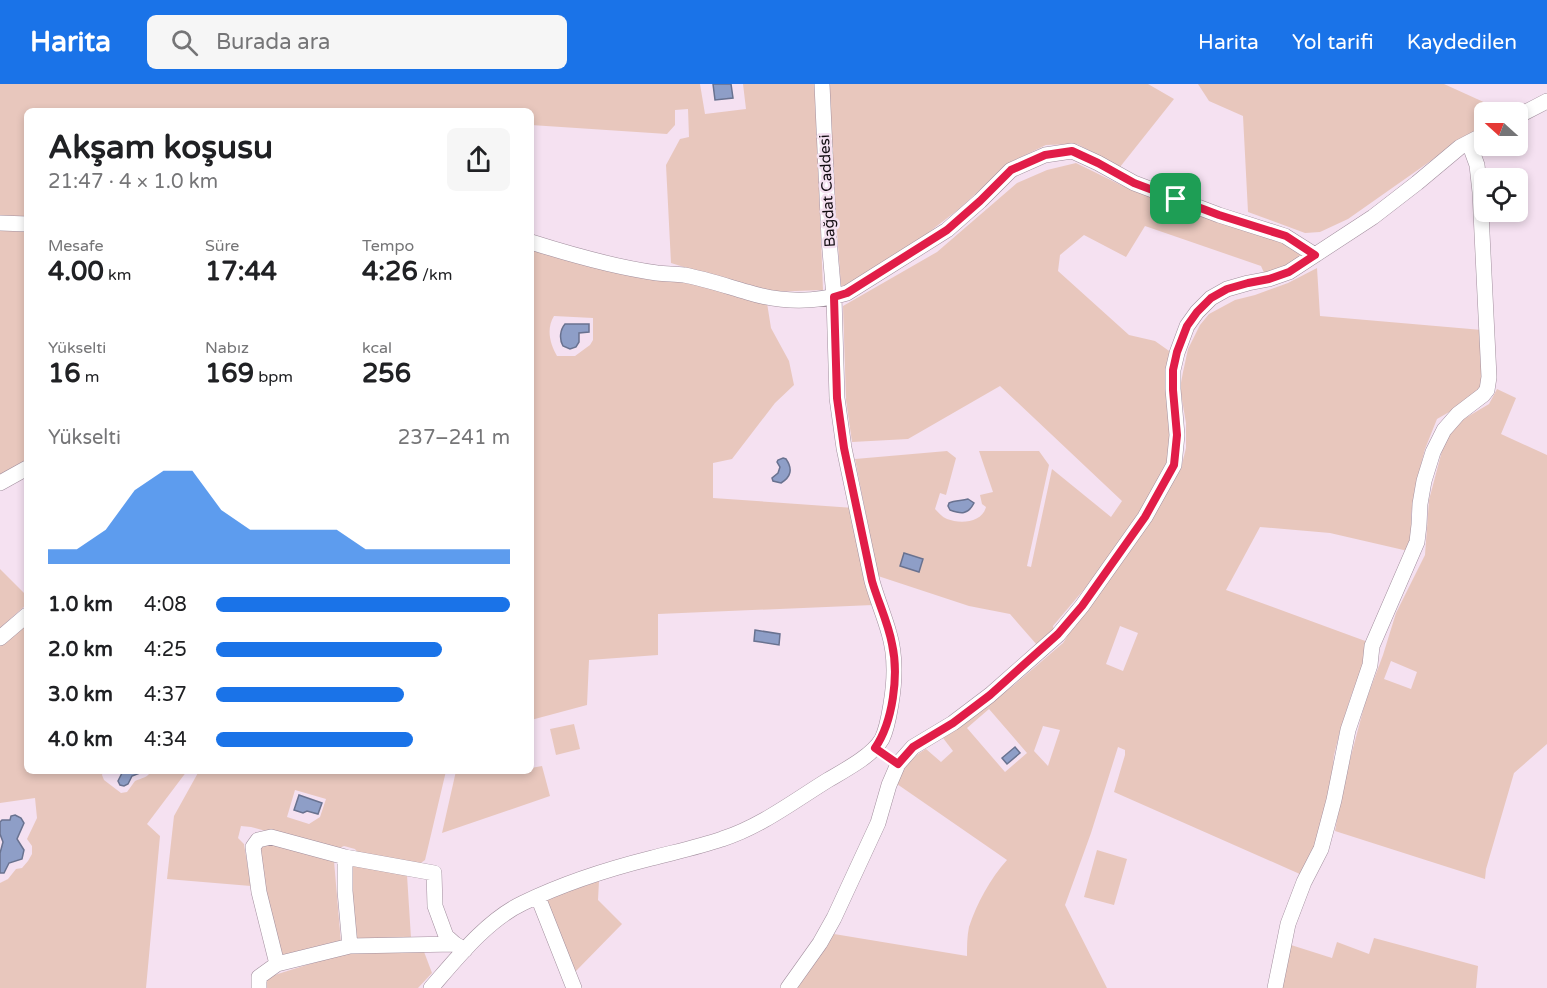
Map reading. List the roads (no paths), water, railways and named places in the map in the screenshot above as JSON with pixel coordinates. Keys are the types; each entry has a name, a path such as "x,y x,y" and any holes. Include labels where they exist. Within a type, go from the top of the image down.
{"street":[{"name":"Bağdat Caddesi","path":"822,84 834,297 837,398 844,448 872,581 891,637 895,666 888,723 875,748"},
{"path":"1528,111 1547,101"},
{"path":"788,988 820,943 834,918 878,823 898,764 913,747 953,723 990,695 1058,634 1082,606 1145,517 1174,465 1177,435 1173,370 1187,326 1197,312 1211,298 1227,289 1289,272 1372,217 1460,147 1474,140"},
{"path":"1275,988 1288,924 1304,882 1321,849 1334,800 1348,730 1370,665 1372,646 1417,542 1424,481 1433,452 1444,430 1458,414 1487,390 1489,376 1480,192 1478,165 1469,142"},
{"path":"534,243 599,261 656,273 685,276 774,299 834,297 847,293 947,230 1011,170 1045,155 1072,151 1134,183 1219,215 1286,236 1315,255"},
{"path":"0,223 24,224"},
{"path":"0,483 24,470"},
{"path":"0,638 24,618"},
{"path":"431,988 460,947 509,911 538,897 568,884 651,858 721,840 745,830 853,765 875,748 898,764"},
{"path":"277,964 259,892 253,848 258,840 271,837 345,856 434,873 435,906 446,936 460,947"},
{"path":"345,856 345,891 350,946"},
{"path":"538,897 574,988"},
{"path":"259,988 259,976 277,964 350,946 460,947"}],"water":[{"path":"713,84 731,84 733,98 715,100"},
{"path":"565,324 589,324 589,332 579,333 579,342 576,347 570,349 563,346 561,340"},
{"path":"783,458 788,463 789,475 781,483 773,481 772,478 778,473 780,467 777,462"},
{"path":"968,499 974,503 967,512 950,510 948,506 951,502"},
{"path":"904,553 923,559 919,572 900,566"},
{"path":"755,630 780,634 779,645 754,641"},
{"path":"1015,747 1020,753 1007,764 1002,758"},
{"path":"122,774 137,774 132,776 128,784 124,786 118,781"},
{"path":"299,795 322,803 318,814 294,810"},
{"path":"15,815 24,823 17,839 24,850 22,859 9,863 4,873 0,873 0,853 3,842 0,822 10,820 11,816"}]}
